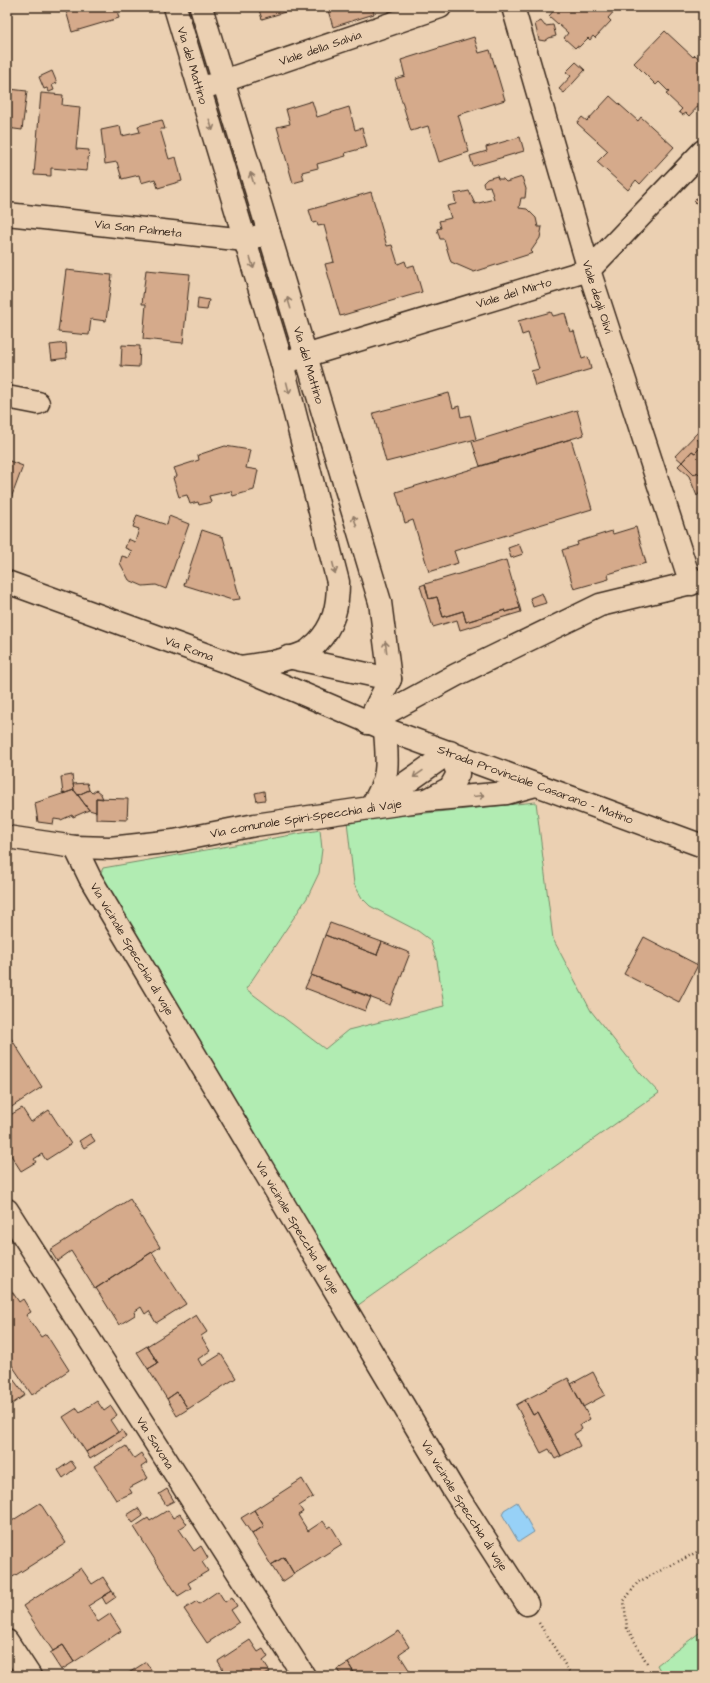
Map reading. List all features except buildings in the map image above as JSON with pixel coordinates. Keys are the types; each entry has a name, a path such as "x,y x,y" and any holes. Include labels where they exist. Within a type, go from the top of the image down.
{"street":[{"name":"Via del Mattino","path":"175,7 282,363 338,582 338,598 335,617 322,638 308,651 268,663 240,667"},
{"name":"Via del Mattino","path":"201,7 380,602 390,679"},
{"name":"Viale della Salvia","path":"200,89 440,7"},
{"name":"Viale degli Olivi","path":"512,7 589,270 697,582"},
{"name":"Viale del Mirto","path":"282,363 589,270 703,151"},
{"name":"Via San Palmeta","path":"7,214 245,240 268,233"},
{"path":"7,397 38,403"},
{"name":"Via Roma","path":"7,582 240,667 376,726"},
{"path":"376,726 456,675 600,605 697,582"},
{"path":"288,657 390,679 376,726 387,770 383,788 370,808"},
{"name":"Strada Provinciale Casarano - Matino","path":"376,726 703,846"},
{"path":"370,808 450,752 458,774 450,788 426,800"},
{"name":"Via comunale Spiri-Specchia di Vaje","path":"7,837 75,847 110,848 174,841 255,825 426,800 508,793 536,785"},
{"name":"Via vicinale Specchia di vaje","path":"75,847 94,885 452,1489 527,1604"},
{"name":"Via Savona","path":"7,1210 304,1676"},
{"path":"7,1641 30,1676"}],"path":[{"path":"647,1663 627,1628 624,1601 638,1582 703,1550"},
{"path":"527,1604 572,1676"}],"green space":[{"path":"536,802 553,939 591,1011 641,1074 659,1093 354,1308 99,877 103,868 320,830 322,849 319,873 307,898 246,989 325,1049 348,1030 444,1006 437,961 430,940 418,931 370,906 362,898 354,884 347,821"},
{"path":"703,1630 703,1676 663,1676 657,1665"}],"water":[{"path":"517,1502 534,1532 520,1541 518,1541 502,1514 504,1510"}]}
